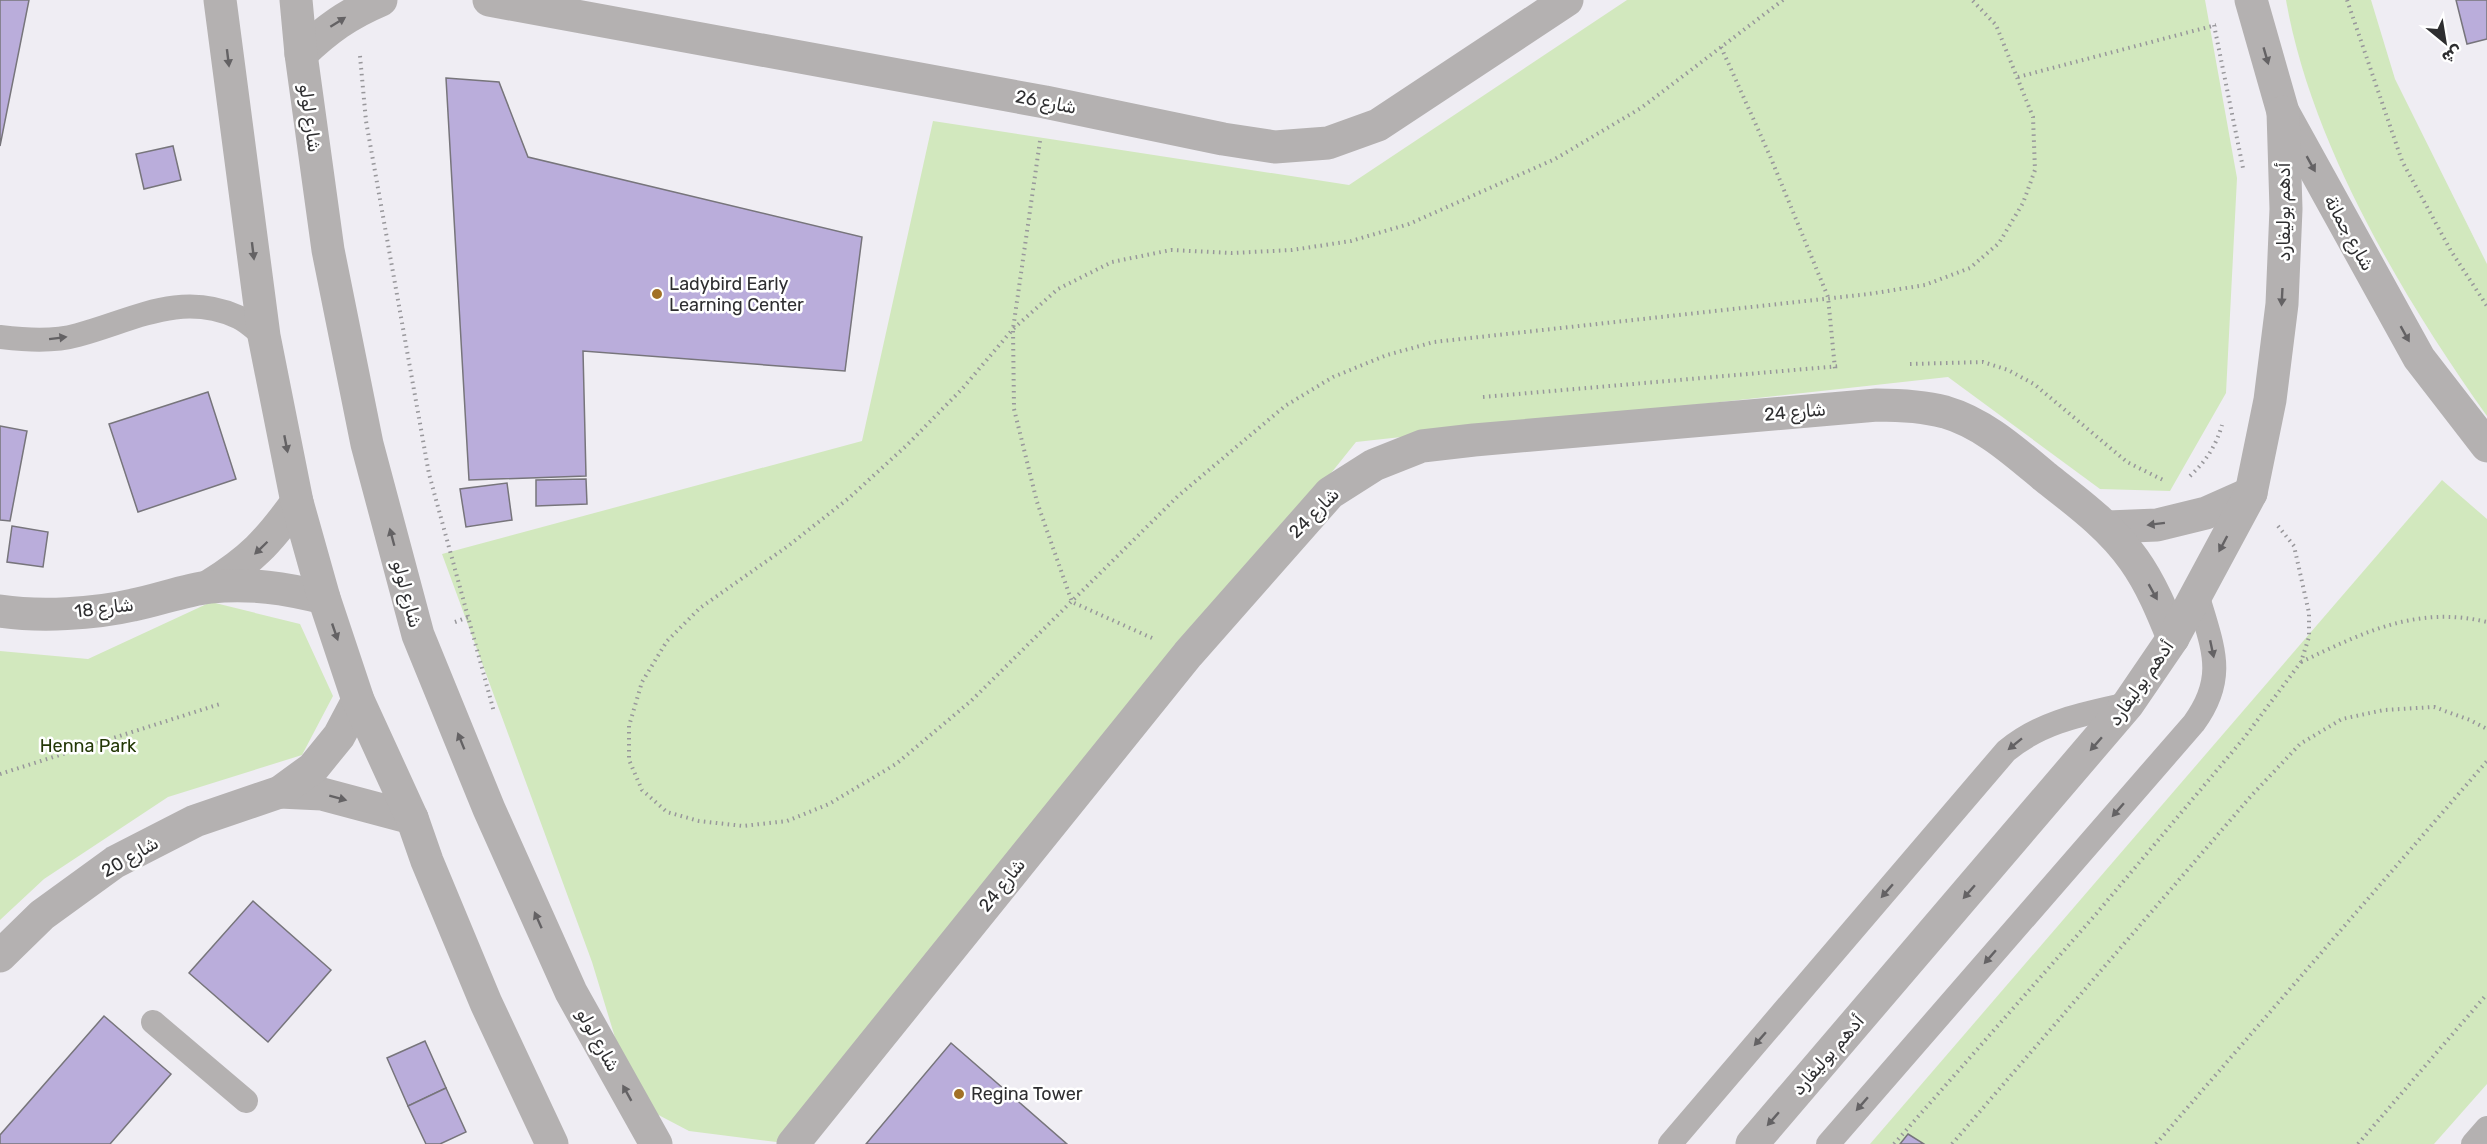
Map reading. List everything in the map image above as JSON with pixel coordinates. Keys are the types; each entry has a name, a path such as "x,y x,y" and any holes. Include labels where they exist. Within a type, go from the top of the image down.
{"street":[{"path":"220,0 264,336 297,502 324,598 358,700 412,818 427,861 486,1003 552,1144"},
{"name":"شارع لولو","path":"296,0 301,54 328,250 367,444 418,635 489,809 571,992 656,1144"},
{"name":"شارع 26","path":"489,0 1045,102 1223,139 1275,147 1328,143 1378,125 1567,0"},
{"path":"301,54 326,30 368,5"},
{"name":"شارع جمانة","path":"2253,8 2283,112 2418,358 2487,446"},
{"name":"أدهم بوليفارد","path":"1752,1144 2128,704 2173,638 2251,493 2270,399 2282,304 2286,208 2283,112"},
{"name":"شارع 24","path":"793,1144 1188,654 1330,493 1374,465 1422,446 1843,408 1912,405 1946,412 1978,426 2007,446 2108,526 2135,561 2157,598 2173,638"},
{"path":"2108,526 2167,523 2206,513 2251,493"},
{"name":"شارع 18","path":"207,587 243,565 273,536 297,502"},
{"name":"شارع 18","path":"0,611 69,613 131,606 207,587 247,585 286,588 324,598"},
{"name":"شارع 20","path":"0,956 42,915 115,862 195,822 280,792 313,768 320,760 339,736 358,700"},
{"name":"شارع 20","path":"280,792 322,794 412,818"}],"lane":[{"path":"0,337 23,340 76,336 154,310 183,305 213,308 240,318 264,336"},
{"path":"1828,1144 2194,723 2206,706 2214,687 2215,666 2197,593"},
{"path":"1670,1144 2007,751 2021,739 2054,722 2128,704"},
{"path":"153,1022 246,1101"},
{"path":"2473,1144 2487,1128"}],"path":[{"path":"1783,0 1641,108 1555,159 1409,224 1351,241 1292,250 1232,253 1172,250 1112,262 1059,289 1013,330 962,389 899,453 849,498 788,546 700,608 667,641 642,682 629,726 629,760 642,790 667,812 699,821 743,826 787,820 829,804 896,764 971,701 1178,496 1285,406 1333,377 1387,355 1434,342 1925,285 1970,267 1999,243 2023,203 2035,170 2033,117 1996,26 1972,0"},
{"path":"2347,0 2402,161 2451,251 2487,306"},
{"path":"368,5 366,122 429,474 495,714"},
{"path":"2018,77 2253,8"},
{"path":"1721,47 1770,156 1828,297 1834,366 1843,408"},
{"path":"1045,102 1013,330 1014,409 1036,502 1072,602 1188,654"},
{"path":"2301,662 2386,625 2419,619 2444,618 2487,622"},
{"path":"0,774 220,704"},
{"path":"1952,1144 2251,796 2300,744 2342,719 2384,710 2434,707 2487,729"},
{"path":"2156,1144 2487,761"},
{"path":"2358,1144 2487,994"}],"green space":[{"path":"1627,0 2205,0 2237,178 2226,393 2170,491 2100,489 1948,377 1356,442 793,1144 689,1131 649,1110 628,1080 592,962 442,554 862,441 933,121 1349,185"},
{"path":"2286,0 2371,0 2395,79 2487,264 2487,416 2424,321 2364,218 2338,164 2316,109 2298,54"},
{"path":"2442,480 2487,519 2487,1084 2434,1144 1870,1144"},
{"name":"Henna Park","path":"211,602 300,624 333,696 302,755 168,797 44,879 0,920 0,651 88,659"}],"building":[{"path":"0,0 29,0 0,146"},
{"path":"2456,0 2487,0 2487,39 2467,44"},
{"name":"Ladybird Early Learning Center","path":"446,78 499,82 528,157 862,237 845,371 583,351 586,476 469,480"},
{"path":"173,146 181,180 144,189 136,154"},
{"path":"208,392 236,479 138,512 109,424"},
{"path":"0,426 27,431 10,521 0,520"},
{"path":"586,479 587,504 536,506 536,480"},
{"path":"507,483 512,520 466,527 460,489"},
{"path":"12,526 48,532 43,567 7,562"},
{"path":"253,901 331,970 268,1042 189,973"},
{"path":"104,1016 171,1074 110,1144 0,1144 0,1135"},
{"path":"425,1041 446,1088 408,1106 387,1058"},
{"name":"Regina Tower","path":"951,1043 1067,1144 866,1144"},
{"path":"446,1088 466,1132 440,1144 426,1144 408,1106"},
{"path":"1908,1134 1924,1144 1900,1144"}],"place":[{"name":"Ladybird Early Learning Center","path":"657,294"},
{"name":"Regina Tower","path":"959,1094"}]}
